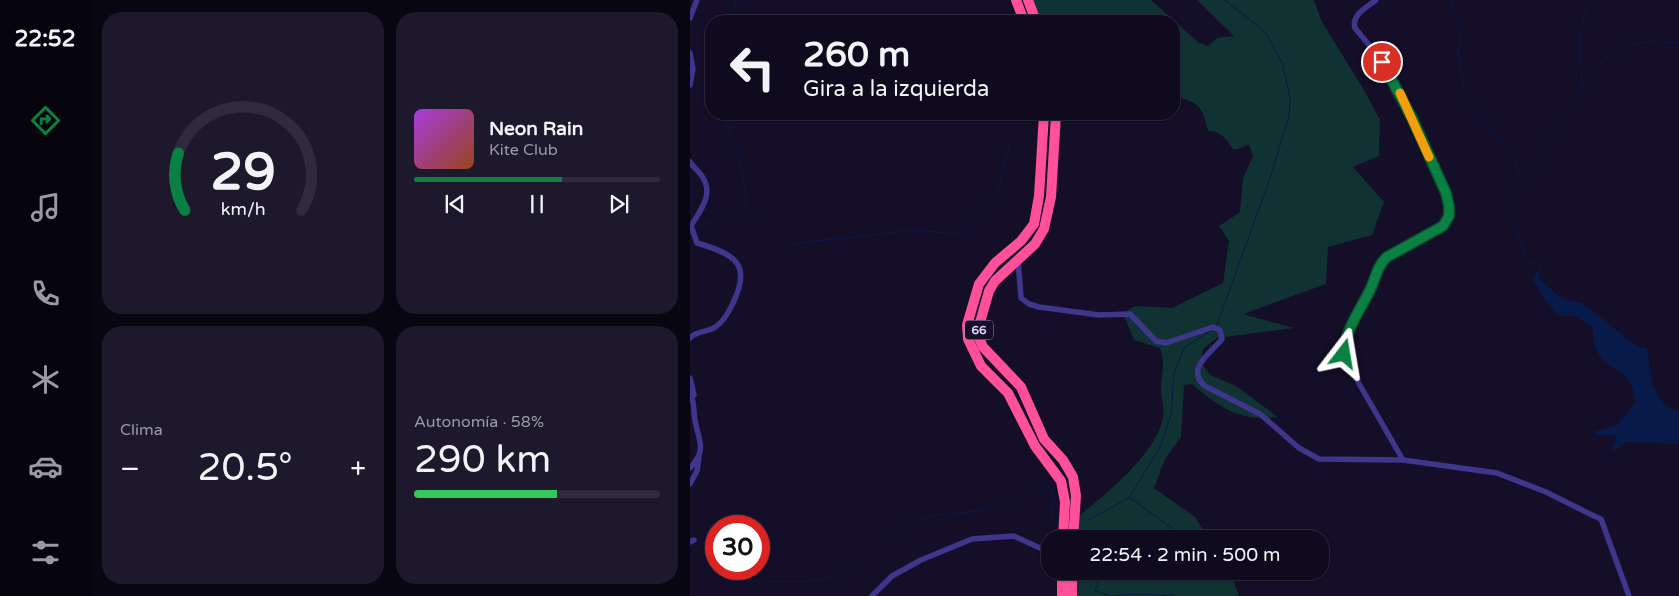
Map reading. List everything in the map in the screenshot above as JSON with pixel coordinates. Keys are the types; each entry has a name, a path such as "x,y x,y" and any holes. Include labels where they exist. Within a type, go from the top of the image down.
{"highway":[{"path":"1016,0 1022,15"},
{"path":"1028,0 1034,15"},
{"name":"66","path":"1044,120 1039,196 1034,224 1021,241 995,263 979,284 967,325 968,340 980,366 1008,393 1035,446 1061,481 1065,502 1063,530"},
{"name":"66","path":"1055,120 1047,221 1035,244 1003,273 989,291 979,326 979,338 983,347 1021,387 1044,439 1063,460 1073,477 1076,496 1074,530"},
{"path":"1062,580 1062,596"},
{"path":"1072,580 1072,596"}],"street":[{"path":"690,18 697,0"},
{"path":"1376,0 1355,17 1353,22 1355,28 1389,72 1446,193 1449,206 1449,216 1443,226 1387,257 1380,264 1370,290 1353,321 1344,346 1346,361 1403,460"},
{"path":"690,53 694,68 690,85"},
{"path":"690,162 703,177 708,188 704,204 691,226 694,237 697,243 715,248 734,259 742,272 741,286 728,312 715,327 693,335 690,338"},
{"path":"1018,260 1021,298 1029,304 1084,314 1130,314 1156,341 1166,343 1213,328 1220,330 1222,339 1198,366 1196,372 1199,381 1260,414 1299,448 1319,459 1403,460 1497,473 1546,492 1600,519 1629,596"},
{"path":"690,378 695,403 692,419 702,441 697,470 690,484"},
{"path":"690,393 695,403"},
{"path":"690,468 696,462 700,452"},
{"path":"872,596 892,576 921,560 972,538 1014,536 1041,549"}],"green space":[{"path":"1029,0 1151,0 1168,15 1035,15"},
{"path":"1197,0 1314,0 1321,20 1380,120 1379,156 1353,167 1384,202 1372,235 1328,247 1326,284 1243,314 1294,328 1217,338 1203,349 1201,362 1210,375 1236,386 1278,417 1265,418 1241,415 1221,406 1192,384 1184,385 1181,437 1165,459 1154,488 1195,517 1203,530 1078,530 1079,516 1116,484 1152,444 1163,417 1164,410 1161,390 1163,364 1160,348 1134,340 1123,313 1135,306 1172,308 1223,283 1229,241 1219,226 1240,212 1243,178 1253,156 1249,145 1234,150 1220,134 1208,131 1204,116 1194,103 1180,99 1180,26 1199,43 1208,46 1217,38 1234,36"},
{"path":"1075,580 1233,580 1239,596 1076,596"}],"water":[{"path":"1539,269 1539,279 1563,299 1582,303 1638,347 1647,348 1651,377 1657,395 1669,408 1679,412 1679,444 1625,442 1614,451 1611,447 1617,438 1613,435 1598,435 1593,432 1617,425 1635,403 1633,391 1630,382 1604,361 1599,354 1594,345 1593,329 1576,315 1566,317 1560,315 1549,304 1534,282 1533,278"}],"waterway":[{"path":"734,15 736,0"},
{"path":"1217,325 1270,178 1289,116 1290,97 1282,62 1265,32 1225,0"},
{"path":"1451,0 1460,34 1458,54 1464,88 1481,119 1497,135 1515,159 1522,179"},
{"path":"1582,87 1581,32 1586,10 1591,0"},
{"path":"1539,269 1541,264 1537,261 1526,263 1515,219 1505,207 1508,202 1532,169 1585,83 1610,54 1622,47 1636,43 1679,43"},
{"path":"693,86 705,94"},
{"path":"725,120 740,160 745,185 746,209"},
{"path":"694,228 746,211 762,220 789,244 916,230 965,235 999,188 1010,140"},
{"path":"1088,520 1129,498 1160,447 1171,414 1174,373 1184,348 1210,331"},
{"path":"745,581 789,582 833,577 859,564 895,532 909,523 934,516 994,507 1042,484 1052,488 1055,500 1050,519 1059,523"},
{"path":"1130,498 1175,530"},
{"path":"1099,580 1095,591 1111,596"},
{"path":"1113,596 1135,594 1173,596"}],"slow traffic":[{"path":"1400,93 1429,157"}],"route":[{"path":"1344,354 1344,346 1353,321 1370,290 1380,264 1387,257 1443,226 1449,216 1446,193 1412,118 1382,62"}]}
